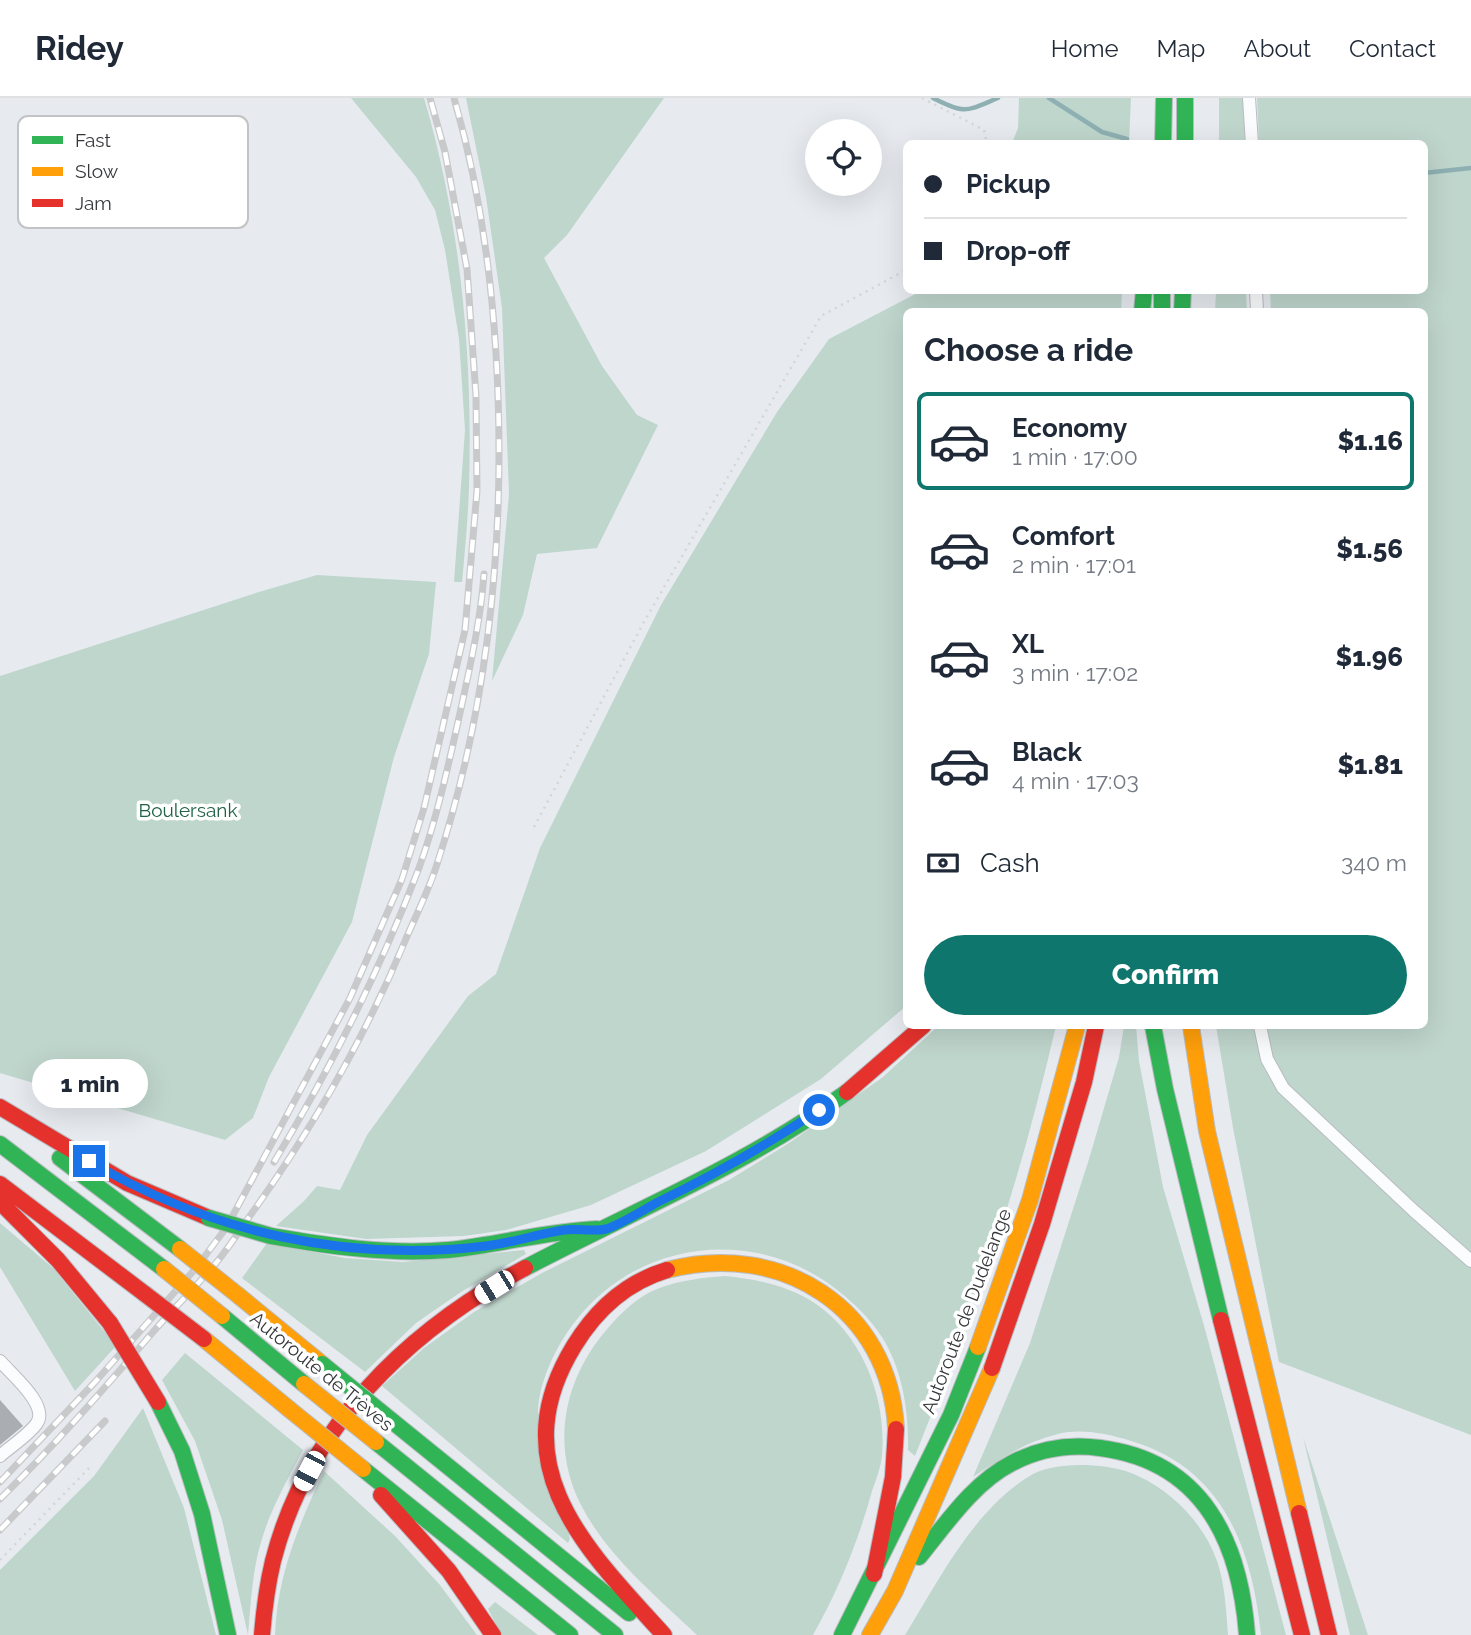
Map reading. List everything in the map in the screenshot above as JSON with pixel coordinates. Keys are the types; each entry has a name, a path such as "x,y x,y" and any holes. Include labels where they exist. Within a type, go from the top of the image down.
{"highway":[{"path":"1163,140 1164,98"},
{"path":"1185,98 1185,140"},
{"path":"262,1635 267,1593 278,1542 302,1483 353,1404 380,1373 410,1345 450,1315 526,1269 725,1169 780,1136 838,1097 898,1051 920,1029"},
{"name":"Autoroute de Dudelange","path":"842,1635 951,1415 974,1360 1030,1200 1076,1029"},
{"name":"Autoroute de Dudelange","path":"870,1635 895,1591 994,1364 1046,1211 1084,1082 1095,1029"},
{"path":"1154,1029 1193,1208 1302,1635"},
{"path":"1191,1029 1207,1131 1224,1212 1329,1635"},
{"path":"0,1107 127,1183 209,1218 271,1236 346,1249 446,1250 496,1244 565,1230 606,1229"},
{"path":"0,1114 180,1249 656,1635"},
{"name":"Autoroute de Trèves","path":"0,1144 164,1269 615,1635"},
{"path":"0,1184 204,1339 570,1635"},
{"path":"0,1202 53,1252 84,1288 110,1323 158,1402 182,1451 202,1514 228,1635"},
{"path":"664,1635 615,1581 567,1518 550,1473 547,1442 548,1414 554,1389 576,1341 614,1298 639,1280 669,1269 705,1261 749,1262 792,1274 828,1296 856,1321 876,1351 895,1415 896,1444 892,1487 874,1574"},
{"path":"895,1591 944,1525 996,1473 1032,1455 1077,1446 1095,1447 1129,1454 1162,1468 1202,1501 1234,1558 1243,1595 1247,1635"},
{"path":"363,1469 392,1511 432,1550 471,1598 493,1635"}],"street":[{"path":"1249,98 1252,140"},
{"path":"1261,1029 1266,1059 1283,1088 1471,1261"},
{"path":"0,1361 37,1402 41,1413 37,1423 0,1456"}],"path":[{"path":"922,98 984,130 986,140"},
{"path":"534,827 644,622 821,316 903,272"},
{"path":"0,1560 90,1467"}],"green space":[{"path":"351,98 424,98 437,145 456,242 469,389 469,487 462,582 454,582 465,430 459,339 445,250 435,210 416,177"},
{"path":"466,98 664,98 567,235 544,258 602,366 637,415 658,425 597,548 537,554 523,615 492,681 509,494 502,308 486,197"},
{"path":"1019,98 1131,98 1129,140 1013,140 1018,128"},
{"path":"1219,98 1244,98 1245,140 1219,140"},
{"path":"1257,98 1471,98 1471,1435 1279,1362 1216,1029 1428,1029 1428,308 1271,308 1270,294 1428,294 1428,140 1259,140"},
{"path":"915,294 1122,294 1121,308 903,308 903,1009 821,1079 706,1151 591,1205 506,1230 464,1236 366,1239 276,1226 317,1186 340,1190 367,1135 468,996 496,974 540,848 661,605 777,412 829,339"},
{"path":"1216,294 1246,294 1247,308 1215,308"},
{"name":"Boulersank","path":"317,575 436,582 429,654 394,757 352,922 269,1077 253,1118 225,1140 0,1073 0,676"},
{"path":"935,1029 1055,1029 1005,1215 967,1323 915,1456 908,1450 906,1408 896,1367 885,1342 863,1313 814,1275 779,1259 742,1251 705,1250 668,1257 633,1272 602,1294 574,1323 561,1342 546,1375 538,1410 570,1539 568,1543 382,1386 424,1348 474,1312 542,1273 729,1180 789,1143 883,1077"},
{"path":"1124,1029 1136,1029 1139,1061 1163,1187 1205,1329 1286,1635 1261,1635 1250,1572 1227,1516 1210,1491 1189,1470 1163,1454 1114,1436 1067,1432 1024,1446 973,1477 1030,1343 1119,1057"},
{"path":"0,1223 53,1268 116,1346 75,1391 0,1267"},
{"path":"267,1243 345,1258 403,1262 524,1250 526,1254 461,1292 416,1323 365,1372 242,1278"},
{"path":"725,1276 772,1284 795,1292 816,1304 833,1317 847,1333 859,1351 876,1391 883,1434 879,1469 847,1565 813,1635 697,1635 633,1574 604,1541 581,1505 571,1482 564,1436 566,1413 581,1368 593,1348 624,1311 650,1292 682,1281"},
{"path":"185,1353 303,1450 275,1505 262,1539 254,1575 248,1635 222,1520 195,1441 162,1380"},
{"path":"143,1408 184,1508 216,1635 0,1635 0,1570 94,1476"},
{"path":"1303,1437 1368,1635 1350,1635"},
{"path":"1059,1466 1113,1468 1138,1476 1175,1500 1196,1522 1211,1547 1220,1570 1228,1635 905,1635 960,1546 993,1505 1012,1488 1039,1471"},
{"path":"324,1471 395,1536 440,1585 477,1635 275,1635 285,1571 306,1511"},
{"path":"495,1602 538,1635 502,1635 488,1609"}],"building":[{"path":"0,1400 23,1426 0,1445"}],"waterway":[{"path":"933,98 960,109 979,106 998,98"},
{"path":"1049,98 1102,132 1127,139"},
{"path":"1428,173 1471,168"}],"railway":[{"path":"0,1482 95,1382 196,1268 226,1228 350,998 402,879 424,808 465,630 477,491 476,396 467,269 445,152 430,98"},
{"path":"0,1499 59,1438 208,1272 257,1206 300,1142 357,1044 390,976 435,871 453,812 476,711 491,609 498,505 497,364 489,274 475,185 454,98"},
{"path":"274,1162 353,1018 388,944 419,868 438,807 462,704 478,623 484,574"},
{"path":"0,1530 105,1421"}],"traffic: fast":[{"path":"1163,140 1164,98"},
{"path":"1185,98 1185,140"},
{"path":"1142,308 1144,294"},
{"path":"1162,294 1162,308"},
{"path":"1182,308 1183,294"},
{"path":"1154,1029 1165,1089 1221,1320"},
{"path":"525,1268 730,1165 847,1092"},
{"path":"0,1144 164,1269"},
{"path":"60,1158 180,1249"},
{"path":"209,1218 271,1236"},
{"path":"271,1236 359,1249 426,1251 467,1248 560,1232 597,1229"},
{"path":"222,1316 304,1384"},
{"path":"842,1635 951,1415 978,1347"},
{"path":"322,1364 392,1421"},
{"path":"158,1402 182,1451 202,1514 228,1635"},
{"path":"392,1421 629,1613"},
{"path":"376,1442 615,1635"},
{"path":"919,1557 950,1518 985,1481 1022,1458 1044,1451 1077,1447 1100,1448 1136,1456 1165,1470 1190,1488 1210,1512 1225,1538 1236,1568 1247,1635"},
{"path":"363,1469 570,1635"}],"traffic: slow":[{"path":"978,1347 1030,1200 1076,1029"},
{"path":"1191,1029 1207,1131 1299,1513"},
{"path":"180,1249 239,1296"},
{"path":"667,1270 709,1263 750,1265 788,1275 822,1293 851,1318 874,1349 889,1386 896,1429"},
{"path":"164,1269 222,1316"},
{"path":"239,1296 322,1364"},
{"path":"204,1339 289,1409"},
{"path":"870,1635 895,1591 992,1368"},
{"path":"304,1384 376,1442"},
{"path":"289,1409 363,1469"}],"traffic: jam":[{"path":"847,1092 920,1029"},
{"path":"992,1368 1042,1224 1084,1082 1095,1029"},
{"path":"0,1107 127,1183 209,1218"},
{"path":"0,1184 145,1294"},
{"path":"0,1202 58,1260 110,1323"},
{"path":"262,1635 271,1570 289,1513 310,1468 337,1426 368,1388 402,1353 482,1293 525,1268"},
{"path":"664,1635 607,1571 582,1538 562,1504 550,1468 546,1430 553,1390 574,1346 592,1321 626,1290 667,1270"},
{"path":"145,1294 204,1339"},
{"path":"1221,1320 1302,1635"},
{"path":"110,1323 158,1402"},
{"path":"874,1574 893,1477 896,1429"},
{"path":"381,1495 449,1571 493,1635"},
{"path":"1299,1513 1329,1635"}],"route":[{"path":"89,1161 127,1183 171,1203 237,1227 271,1236 346,1249 446,1250 506,1243 565,1230 606,1229 725,1169 819,1110"}]}
